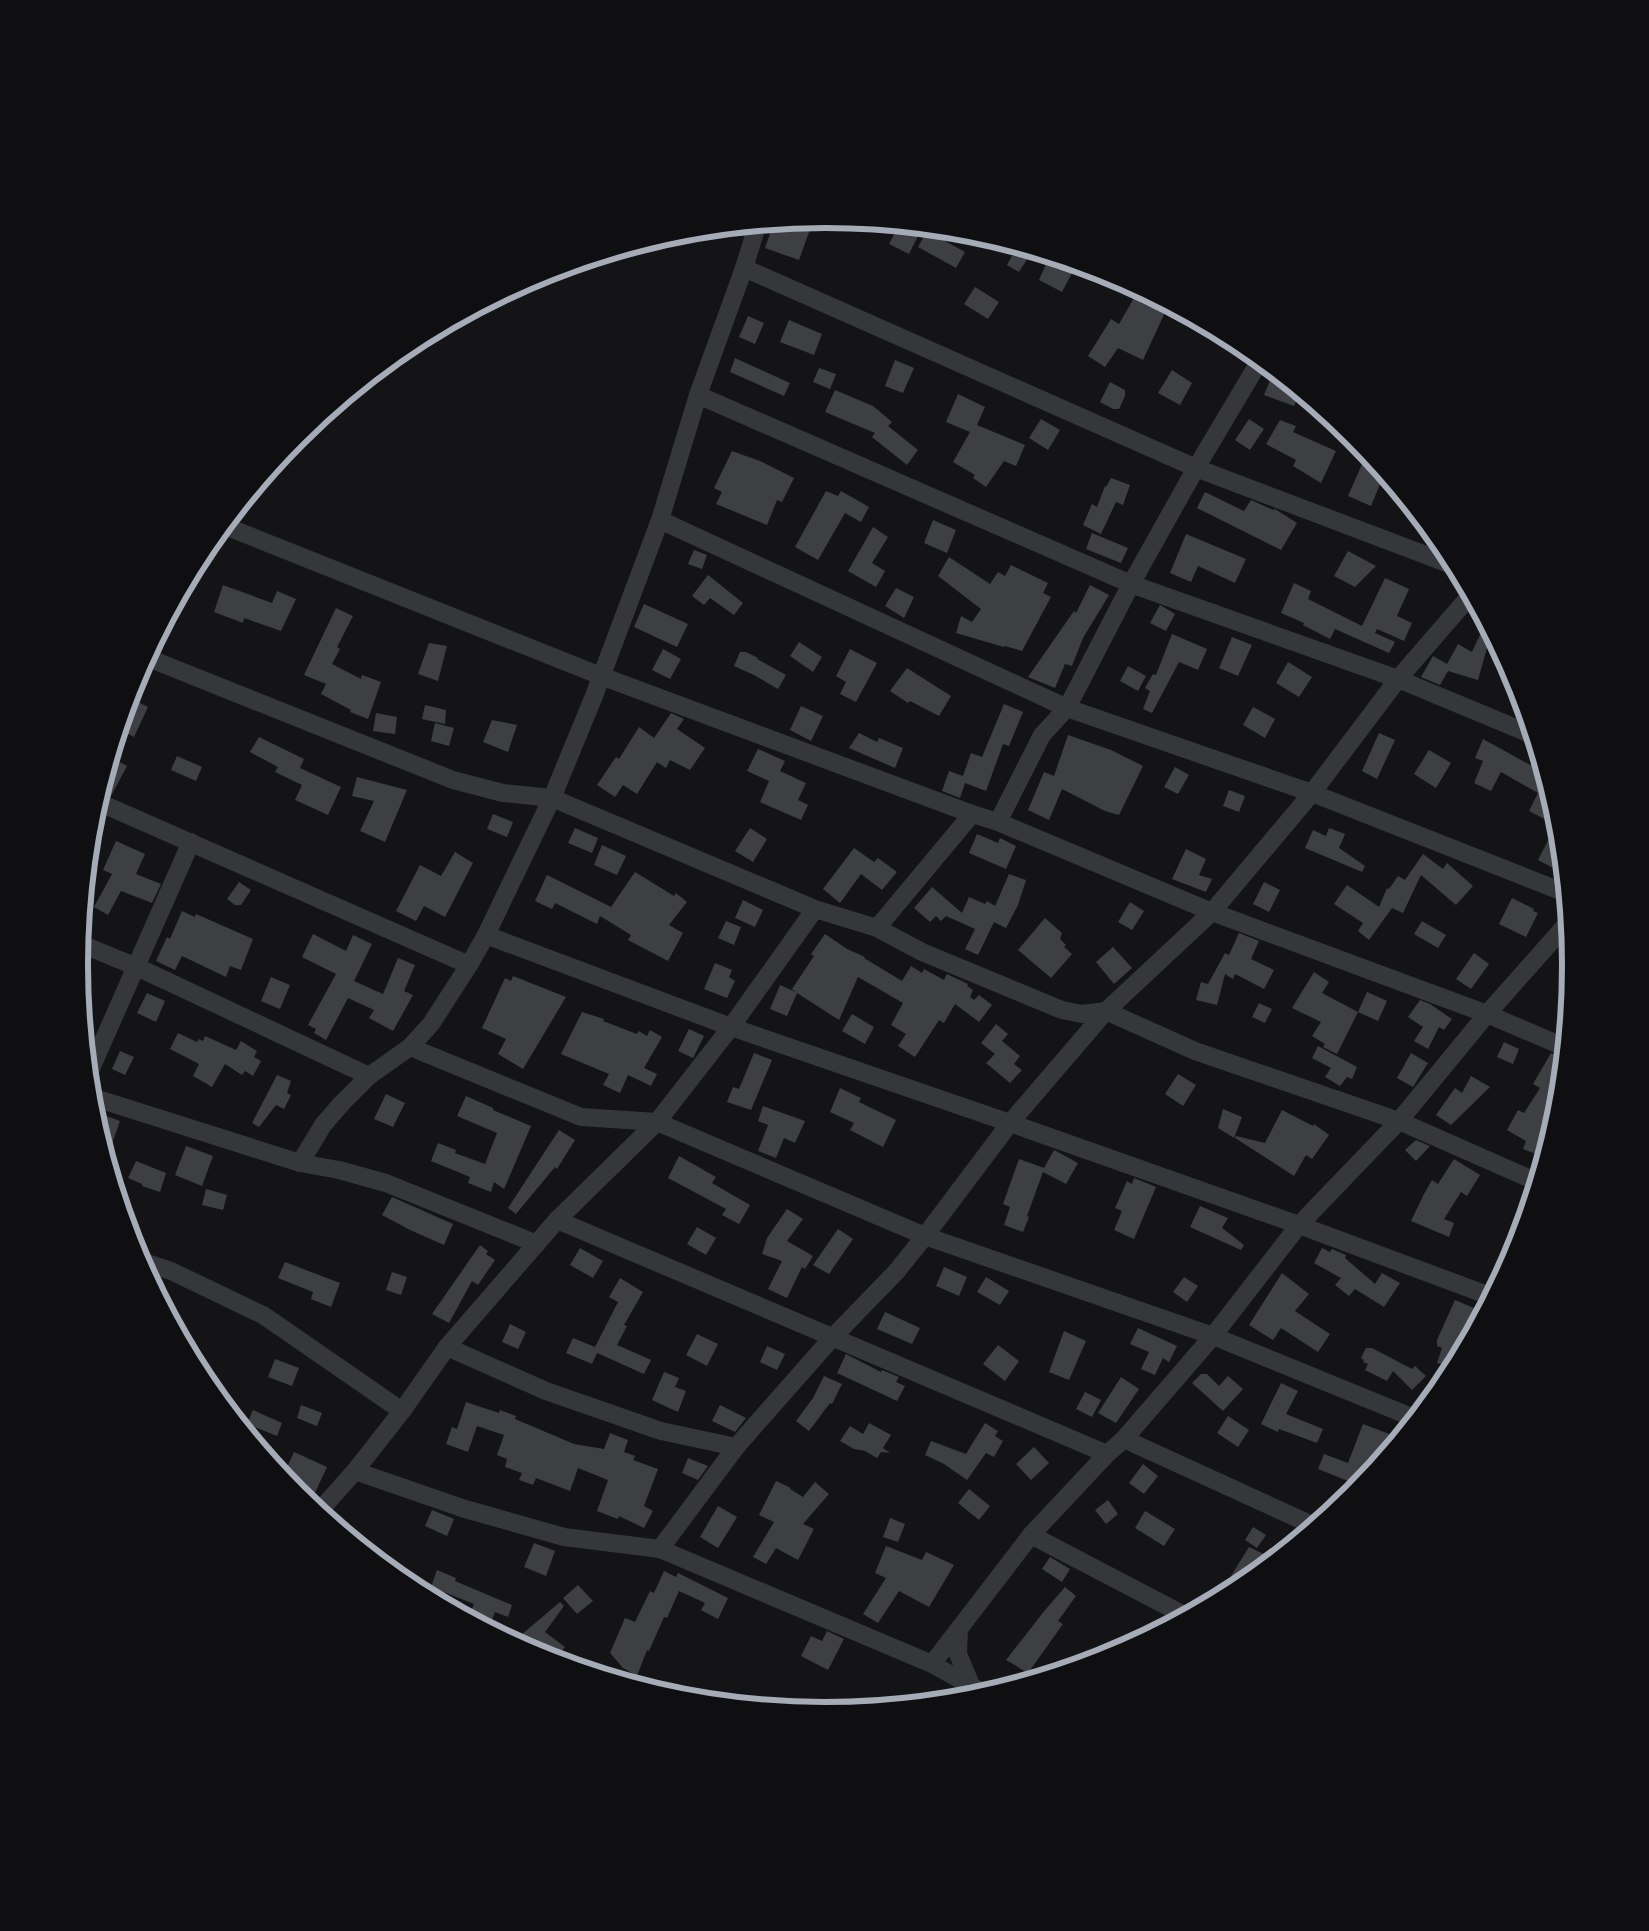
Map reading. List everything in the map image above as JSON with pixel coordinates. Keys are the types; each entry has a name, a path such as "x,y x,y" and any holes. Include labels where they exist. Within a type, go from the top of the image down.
{"street":[{"path":"300,1163 324,1125 342,1103 369,1076 410,1047 431,1024 486,935 552,798 601,676 660,520 698,395 744,268 754,232"},
{"path":"744,268 1196,468 1439,559"},
{"path":"998,822 1042,735 1066,708 1131,584 1196,468 1256,369"},
{"path":"698,395 1131,584 1398,679 1523,731"},
{"path":"660,520 1066,708 1312,793 1557,890"},
{"path":"232,529 601,676 998,822 1212,912 1487,1014 1557,1044"},
{"path":"660,1549 736,1448 832,1338 896,1272 926,1236 1010,1122 1106,1011 1212,912 1312,793 1398,679 1466,602"},
{"path":"154,661 453,780 503,793 552,798 815,908 877,928 922,952 1062,1010 1082,1014 1106,1011 1195,1051 1399,1120 1529,1178"},
{"path":"106,805 469,965"},
{"path":"877,928 972,814"},
{"path":"94,1062 191,842"},
{"path":"324,1506 355,1471 402,1411 447,1347 557,1220 657,1122 731,1027 815,908"},
{"path":"932,1664 1031,1535 1106,1454 1124,1439 1213,1336 1299,1225 1399,1120 1487,1014 1561,931"},
{"path":"486,935 731,1027 1010,1122 1299,1225 1484,1294"},
{"path":"88,947 137,967 369,1076"},
{"path":"410,1047 581,1117 657,1122 926,1236 1213,1336 1408,1415"},
{"path":"100,1100 300,1163 339,1170 386,1183 537,1244"},
{"path":"557,1220 1106,1454"},
{"path":"152,1265 179,1275 264,1315 402,1411"},
{"path":"447,1347 555,1394 661,1430 736,1448"},
{"path":"1124,1439 1307,1523"},
{"path":"355,1471 465,1509 564,1537 660,1549 932,1664 974,1687"},
{"path":"1031,1535 1178,1612"},
{"path":"959,1629 958,1654 976,1686"}],"building":[{"path":"810,229 799,260 765,248 771,231"},
{"path":"895,232 919,235 909,254 889,244"},
{"path":"924,236 940,238 965,252 956,268 918,247"},
{"path":"1013,254 1028,258 1019,272 1007,265"},
{"path":"1046,264 1072,273 1062,292 1039,280"},
{"path":"975,287 999,302 988,319 964,304"},
{"path":"1134,298 1165,313 1143,360 1118,348 1105,367 1088,356 1111,319 1119,324"},
{"path":"748,316 764,323 755,344 739,337"},
{"path":"789,320 822,334 814,355 780,342"},
{"path":"735,358 790,383 784,396 730,372"},
{"path":"895,360 914,368 903,393 885,386"},
{"path":"819,368 836,374 830,389 813,382"},
{"path":"1172,370 1192,383 1180,405 1158,393"},
{"path":"1270,379 1297,400 1294,406 1264,395"},
{"path":"1110,382 1125,390 1125,396 1119,409 1113,409 1100,402"},
{"path":"835,390 873,406 892,422 888,426 918,450 907,465 872,437 875,433 825,412"},
{"path":"958,394 985,407 977,425 1025,445 1016,466 1004,461 986,487 973,478 975,475 953,462 970,432 946,422"},
{"path":"1041,419 1060,430 1048,450 1029,438"},
{"path":"1249,419 1264,429 1250,450 1235,440"},
{"path":"1280,420 1296,426 1293,432 1336,451 1321,483 1293,466 1296,460 1266,444"},
{"path":"732,451 760,461 794,478 782,502 777,500 767,525 716,504 722,492 714,488"},
{"path":"1363,462 1381,482 1371,506 1348,496"},
{"path":"1111,478 1130,485 1123,505 1116,502 1101,534 1083,525 1092,504 1097,507 1105,486"},
{"path":"826,491 838,496 841,491 869,507 861,522 845,513 818,560 795,547"},
{"path":"1205,492 1244,511 1251,500 1273,510 1275,509 1297,523 1281,550 1197,508"},
{"path":"933,520 956,530 947,553 924,543"},
{"path":"873,527 888,537 872,563 885,571 876,587 848,571"},
{"path":"1092,533 1128,548 1121,563 1086,549"},
{"path":"1186,534 1246,559 1235,583 1198,566 1191,582 1170,573"},
{"path":"694,550 707,555 702,569 688,564"},
{"path":"1348,551 1376,566 1355,587 1334,576"},
{"path":"949,557 990,584 998,572 1005,576 1011,565 1048,583 1043,593 1051,597 1022,651 956,633 961,616 972,622 981,609 938,576"},
{"path":"708,575 743,603 734,615 710,598 704,605 692,596"},
{"path":"1385,578 1409,589 1397,616 1412,623 1404,641 1377,629 1375,633 1395,642 1389,653 1335,629 1330,639 1303,625 1304,623 1281,613 1294,583 1311,591 1308,599 1362,626"},
{"path":"223,585 272,603 277,591 296,599 281,631 244,618 243,623 214,612"},
{"path":"1090,585 1109,595 1083,638 1072,666 1065,664 1055,688 1028,677 1074,611 1076,613"},
{"path":"896,588 914,597 904,618 885,606"},
{"path":"644,604 688,624 677,647 634,627"},
{"path":"1160,605 1175,614 1166,631 1150,623"},
{"path":"336,608 353,616 337,647 340,649 332,664 361,679 362,675 381,682 368,719 350,712 351,710 321,694 326,684 304,675"},
{"path":"1481,632 1488,646 1478,680 1448,671 1440,685 1421,677 1433,656 1447,664 1458,644 1472,652"},
{"path":"1172,634 1207,649 1198,670 1179,662 1152,713 1143,709 1150,691 1145,688 1153,674 1156,675"},
{"path":"1232,637 1252,645 1238,676 1219,668"},
{"path":"799,642 822,657 813,672 790,656"},
{"path":"429,643 447,646 438,681 418,674"},
{"path":"663,649 681,659 670,679 652,670"},
{"path":"850,649 877,663 856,702 840,694 846,682 836,676"},
{"path":"740,652 746,652 758,658 786,675 778,689 734,666"},
{"path":"1288,662 1312,677 1299,697 1276,683"},
{"path":"1128,666 1146,676 1138,691 1120,681"},
{"path":"907,668 951,696 939,716 910,701 908,703 890,691"},
{"path":"137,702 148,707 134,737 126,733"},
{"path":"1004,704 1023,712 1009,746 1003,744 986,791 965,783 960,798 942,791 949,771 963,776 971,753 982,757"},
{"path":"425,705 446,710 445,724 422,719"},
{"path":"801,706 823,716 811,741 790,730"},
{"path":"1253,707 1275,719 1265,738 1243,725"},
{"path":"376,713 397,717 395,734 373,731"},
{"path":"671,713 684,719 677,729 705,748 690,770 670,760 666,768 657,762 637,794 623,785 615,797 597,785 616,757 619,759 639,727 654,738"},
{"path":"492,720 517,725 508,752 483,742"},
{"path":"435,723 454,728 449,746 431,741"},
{"path":"859,733 877,742 879,738 903,748 895,768 849,748"},
{"path":"1379,733 1395,740 1377,779 1362,771"},
{"path":"1068,735 1111,750 1143,766 1119,815 1105,811 1062,789 1049,820 1028,810 1044,772 1054,776"},
{"path":"259,737 304,759 300,768 341,787 328,815 295,800 302,785 275,772 278,767 250,752"},
{"path":"1483,739 1534,767 1547,820 1529,811 1538,793 1501,772 1491,791 1474,783 1483,761 1475,758"},
{"path":"758,749 785,761 780,771 806,783 798,800 808,805 801,820 760,802 769,781 747,771"},
{"path":"1429,750 1451,763 1436,788 1414,774"},
{"path":"177,756 202,767 196,781 171,770"},
{"path":"117,761 127,766 111,796 108,795"},
{"path":"1175,767 1189,775 1178,794 1164,787"},
{"path":"357,777 407,790 385,842 360,831 374,801 352,796"},
{"path":"1229,790 1245,796 1239,812 1223,806"},
{"path":"493,814 513,822 507,837 487,829"},
{"path":"575,828 598,838 592,853 568,843"},
{"path":"750,828 767,839 753,862 735,851"},
{"path":"1329,828 1345,834 1339,848 1365,866 1362,872 1305,848 1313,830 1326,836"},
{"path":"977,834 998,843 1000,838 1016,846 1006,869 969,853"},
{"path":"1550,837 1555,869 1538,860"},
{"path":"116,841 145,854 136,874 161,884 152,903 121,891 108,915 94,907 112,874 103,870"},
{"path":"602,845 626,856 617,875 594,865"},
{"path":"854,848 874,862 878,858 897,872 882,890 861,874 840,903 823,889"},
{"path":"1186,849 1206,859 1199,875 1212,879 1206,892 1172,879"},
{"path":"455,852 473,863 445,917 424,906 416,921 396,911 420,865 441,876"},
{"path":"1423,854 1443,869 1447,863 1473,886 1456,905 1421,875 1403,913 1392,908 1369,940 1358,931 1363,923 1334,904 1347,885 1379,907 1387,888 1389,889 1398,876 1405,880"},
{"path":"635,872 674,896 676,893 687,902 669,925 683,933 668,961 628,940 631,935 600,916 597,924 555,903 552,909 535,901 547,875 611,907"},
{"path":"1009,874 1026,880 1018,905 1006,928 994,922 978,955 965,949 975,929 946,916 941,921 936,916 930,922 914,908 932,887 962,913 969,897 985,904 987,901 995,906"},
{"path":"239,882 251,890 241,905 235,905 227,899"},
{"path":"1264,882 1280,890 1269,912 1253,904"},
{"path":"1512,898 1538,913 1526,937 1499,924"},
{"path":"743,900 763,910 755,927 735,918"},
{"path":"1130,902 1144,911 1132,930 1118,922"},
{"path":"182,911 195,917 196,914 253,939 241,970 230,966 226,977 182,956 175,970 156,961 167,937 170,939"},
{"path":"1045,918 1062,933 1060,939 1066,945 1064,947 1072,954 1051,978 1018,950"},
{"path":"726,921 741,927 734,945 718,938"},
{"path":"1422,921 1446,935 1438,948 1414,934"},
{"path":"1239,933 1259,941 1251,959 1274,970 1264,989 1235,974 1233,979 1225,974 1217,1005 1196,1000 1201,982 1208,984 1225,953 1229,955"},
{"path":"313,934 346,951 353,935 372,944 354,981 383,994 398,958 415,965 404,991 413,995 393,1031 369,1018 374,1010 348,998 326,1040 314,1033 316,1029 308,1025 336,974 302,957"},
{"path":"825,934 902,981 911,966 922,973 924,969 944,980 947,974 968,984 967,986 973,990 970,997 974,1000 979,995 992,1005 979,1022 955,1004 944,1023 939,1020 915,1057 898,1046 906,1034 891,1025 903,1003 858,977 839,1020 797,993 787,1016 770,1009 780,985 796,992 792,989 814,956 811,954"},
{"path":"1113,947 1132,968 1114,984 1096,962"},
{"path":"1474,953 1489,964 1471,989 1456,979"},
{"path":"715,963 732,970 729,977 735,981 727,998 704,989"},
{"path":"1314,972 1329,982 1322,993 1358,1012 1337,1054 1323,1047 1325,1044 1312,1036 1321,1022 1292,1008"},
{"path":"513,976 566,997 523,1069 498,1054 506,1039 482,1028 505,978 511,981"},
{"path":"271,977 290,985 280,1009 261,1001"},
{"path":"1367,992 1387,1001 1378,1021 1358,1012"},
{"path":"147,993 165,1001 156,1022 137,1013"},
{"path":"1420,1000 1430,1004 1452,1019 1444,1030 1439,1027 1428,1049 1414,1041 1423,1027 1408,1017"},
{"path":"1259,1003 1272,1009 1265,1023 1252,1017"},
{"path":"582,1012 604,1019 603,1021 637,1034 639,1031 647,1036 650,1030 662,1037 644,1068 657,1074 651,1086 628,1075 620,1093 603,1085 609,1074 561,1054"},
{"path":"852,1014 874,1027 865,1044 842,1031"},
{"path":"996,1024 1008,1034 1002,1041 1020,1056 1014,1064 1022,1070 1010,1083 986,1063 995,1054 981,1043"},
{"path":"689,1029 704,1036 693,1058 678,1051"},
{"path":"178,1033 197,1042 199,1039 203,1041 205,1036 236,1050 241,1041 257,1051 254,1057 261,1061 253,1076 245,1071 242,1075 225,1064 212,1087 193,1076 199,1064 170,1049"},
{"path":"1504,1042 1519,1049 1513,1064 1497,1057"},
{"path":"1318,1046 1357,1067 1352,1079 1347,1077 1340,1086 1325,1077 1331,1068 1312,1058"},
{"path":"120,1051 134,1057 125,1075 112,1069"},
{"path":"754,1053 772,1060 751,1110 727,1102 733,1087 739,1089"},
{"path":"1411,1053 1428,1063 1413,1087 1397,1078"},
{"path":"1551,1053 1556,1055 1547,1109 1536,1154 1523,1149 1526,1141 1507,1130 1518,1110 1524,1113 1540,1088 1533,1084"},
{"path":"1178,1074 1196,1085 1183,1106 1165,1094"},
{"path":"277,1075 291,1081 287,1093 291,1095 284,1109 276,1105 259,1127 252,1123"},
{"path":"1471,1076 1490,1087 1451,1125 1436,1115 1455,1088 1462,1093"},
{"path":"840,1088 861,1098 859,1102 896,1120 883,1147 850,1130 854,1123 830,1112"},
{"path":"386,1094 405,1103 393,1127 374,1119"},
{"path":"466,1096 531,1126 504,1189 494,1182 491,1192 468,1183 470,1177 431,1161 438,1143 456,1150 455,1153 485,1164 497,1133 457,1116"},
{"path":"763,1106 805,1121 795,1143 784,1138 776,1158 758,1151 768,1125 758,1121"},
{"path":"1223,1109 1242,1117 1234,1138 1218,1128"},
{"path":"1282,1110 1313,1126 1314,1124 1329,1135 1312,1159 1306,1155 1294,1176 1235,1138 1236,1136 1265,1143"},
{"path":"103,1115 120,1121 112,1144 110,1143"},
{"path":"559,1130 575,1140 557,1169 555,1167 516,1214 508,1208"},
{"path":"1416,1140 1430,1146 1416,1161 1405,1150"},
{"path":"186,1146 213,1156 202,1186 175,1175"},
{"path":"1054,1150 1078,1163 1066,1184 1043,1172 1023,1232 1004,1225 1010,1207 1003,1204 1019,1159 1044,1168"},
{"path":"679,1156 716,1177 712,1183 750,1205 739,1224 722,1215 726,1209 668,1178"},
{"path":"1454,1159 1480,1175 1467,1196 1461,1192 1444,1219 1454,1223 1449,1237 1411,1221 1432,1180 1438,1184"},
{"path":"136,1161 166,1173 160,1192 142,1186 142,1184 128,1178"},
{"path":"1134,1178 1156,1187 1134,1239 1114,1230 1122,1211 1115,1208 1127,1181 1132,1184"},
{"path":"206,1189 227,1195 223,1210 202,1205"},
{"path":"392,1197 453,1224 444,1245 382,1215"},
{"path":"1200,1206 1228,1218 1222,1228 1244,1245 1241,1250 1190,1227"},
{"path":"787,1209 803,1219 787,1241 813,1256 805,1269 802,1267 787,1298 768,1289 782,1261 762,1254 767,1238"},
{"path":"697,1227 716,1238 706,1255 687,1244"},
{"path":"838,1229 853,1239 829,1274 813,1265"},
{"path":"480,1245 488,1251 486,1254 495,1260 478,1285 472,1281 449,1323 432,1314"},
{"path":"580,1248 603,1261 593,1278 570,1265"},
{"path":"1322,1248 1330,1252 1332,1249 1346,1255 1345,1258 1375,1284 1382,1273 1400,1283 1384,1307 1355,1289 1349,1296 1335,1285 1341,1278 1314,1263"},
{"path":"285,1262 340,1283 331,1307 311,1299 313,1292 278,1278"},
{"path":"944,1267 967,1277 959,1296 936,1286"},
{"path":"392,1272 407,1277 401,1295 386,1290"},
{"path":"1282,1273 1309,1294 1295,1311 1330,1334 1318,1352 1281,1328 1273,1340 1249,1325"},
{"path":"986,1277 1009,1291 1000,1305 977,1292"},
{"path":"1184,1277 1198,1286 1187,1302 1173,1292"},
{"path":"620,1278 643,1292 624,1325 627,1326 617,1345 651,1360 644,1374 597,1353 592,1364 566,1353 573,1338 595,1347 618,1302 609,1297"},
{"path":"1455,1300 1476,1309 1443,1365 1437,1363 1442,1348 1437,1346 1437,1340"},
{"path":"885,1312 920,1328 912,1344 877,1329"},
{"path":"510,1324 526,1332 518,1349 502,1342"},
{"path":"1138,1328 1177,1346 1169,1362 1163,1358 1155,1375 1141,1369 1149,1352 1130,1344"},
{"path":"1064,1331 1086,1341 1069,1380 1049,1372"},
{"path":"697,1334 718,1344 707,1366 686,1355"},
{"path":"998,1345 1019,1361 1005,1381 983,1364"},
{"path":"767,1346 785,1354 777,1370 760,1362"},
{"path":"1366,1348 1372,1348 1412,1369 1415,1366 1426,1376 1412,1390 1393,1371 1387,1381 1365,1370 1368,1364 1363,1362 1364,1360 1361,1358"},
{"path":"846,1354 881,1372 882,1370 899,1377 896,1382 905,1386 897,1401 837,1373"},
{"path":"275,1359 299,1368 292,1386 268,1377"},
{"path":"664,1372 679,1378 675,1387 686,1391 678,1412 652,1400"},
{"path":"1201,1374 1207,1374 1219,1386 1228,1376 1243,1389 1223,1411 1192,1383"},
{"path":"824,1376 842,1384 832,1404 830,1403 809,1431 796,1421 813,1398"},
{"path":"1121,1377 1139,1389 1116,1423 1098,1413"},
{"path":"1281,1383 1298,1391 1286,1414 1323,1429 1317,1443 1279,1429 1278,1432 1261,1424"},
{"path":"1085,1392 1101,1400 1092,1417 1076,1409"},
{"path":"466,1402 499,1413 500,1410 516,1416 515,1419 574,1444 604,1449 610,1433 628,1440 624,1452 635,1456 633,1460 658,1469 644,1506 653,1511 644,1528 619,1516 618,1519 597,1511 608,1480 578,1468 570,1491 536,1478 533,1485 519,1480 522,1473 505,1467 507,1459 497,1455 504,1435 477,1426 468,1452 446,1444 452,1427 457,1429"},
{"path":"301,1405 322,1413 317,1426 297,1418"},
{"path":"720,1405 746,1418 735,1432 712,1421"},
{"path":"253,1410 282,1423 277,1436 247,1423"},
{"path":"1228,1416 1249,1430 1238,1447 1217,1433"},
{"path":"869,1423 891,1435 883,1448 890,1453 881,1452 877,1458 840,1441 850,1426 863,1434"},
{"path":"985,1423 998,1431 995,1436 1003,1441 994,1457 986,1453 967,1480 944,1464 925,1455 931,1441 966,1454"},
{"path":"1363,1424 1392,1435 1351,1482 1318,1469 1324,1454 1348,1463"},
{"path":"1034,1447 1049,1463 1031,1480 1016,1464"},
{"path":"294,1452 327,1467 313,1496 286,1469"},
{"path":"688,1458 708,1466 698,1480 682,1473"},
{"path":"1143,1464 1158,1476 1144,1494 1129,1483"},
{"path":"776,1481 791,1488 803,1497 815,1482 829,1494 803,1524 814,1529 798,1560 776,1548 766,1564 753,1557 774,1522 759,1515"},
{"path":"969,1489 990,1506 979,1520 958,1503"},
{"path":"1108,1500 1118,1514 1106,1524 1095,1510"},
{"path":"718,1506 737,1517 718,1548 700,1537"},
{"path":"432,1510 454,1519 447,1536 425,1526"},
{"path":"1145,1511 1175,1529 1164,1546 1135,1528"},
{"path":"890,1518 905,1524 898,1542 883,1537"},
{"path":"1253,1527 1266,1535 1257,1548 1245,1540"},
{"path":"534,1543 555,1551 546,1576 524,1567"},
{"path":"886,1546 922,1560 926,1552 954,1565 929,1607 899,1591 878,1623 863,1614 886,1578 875,1573"},
{"path":"1249,1547 1266,1555 1234,1578 1227,1582"},
{"path":"1050,1557 1070,1569 1062,1582 1042,1569"},
{"path":"437,1570 456,1578 455,1581 512,1605 508,1617 495,1612 491,1622 471,1612 474,1604 431,1587"},
{"path":"664,1571 676,1577 678,1573 728,1598 718,1619 701,1610 705,1603 679,1591 667,1618 664,1617 649,1651 647,1650 637,1676 623,1668 610,1653 625,1618 635,1622 650,1591 654,1593"},
{"path":"578,1585 593,1601 577,1614 563,1598"},
{"path":"1065,1587 1076,1596 1058,1621 1063,1624 1028,1673 1006,1660 1045,1610"},
{"path":"560,1602 564,1606 545,1632 565,1647 560,1653 520,1636"},
{"path":"827,1631 844,1639 828,1670 801,1656 811,1636 822,1641"}]}
